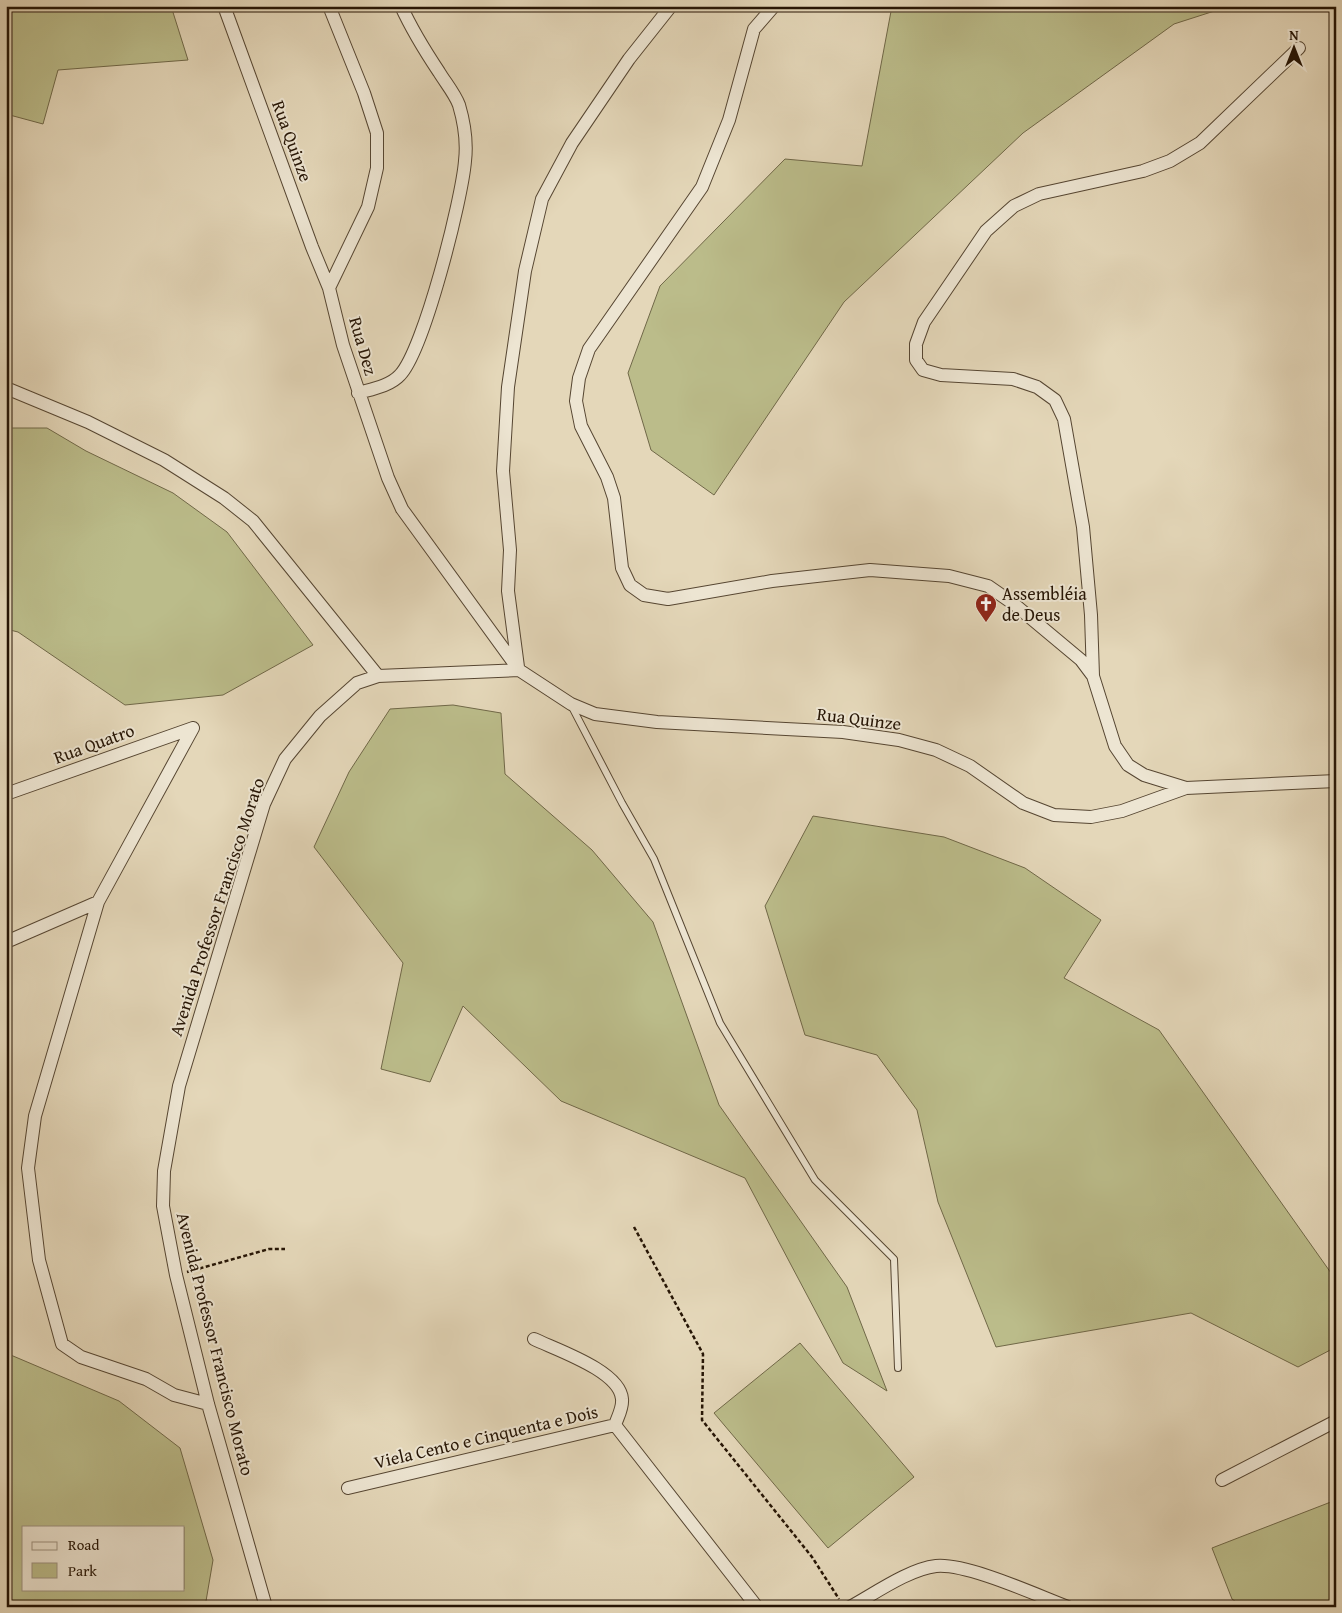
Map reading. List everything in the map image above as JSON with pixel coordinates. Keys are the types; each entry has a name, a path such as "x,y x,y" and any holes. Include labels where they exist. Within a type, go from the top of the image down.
{"street":[{"name":"Rua Quinze","path":"224,6 312,247 329,288"},
{"path":"328,6 364,93 377,133 377,168 368,207 329,288"},
{"path":"358,393 388,384 400,375 409,360 420,336 460,197 466,160 465,135 458,104 413,32 401,6"},
{"path":"518,670 508,591 510,550 502,471 508,387 525,271 542,199 572,143 629,59 670,6"},
{"path":"774,6 754,29 730,120 702,187 589,349 579,378 576,400 581,426 607,477 614,498 622,568 630,585 644,595 668,599 772,581 870,570 949,576 988,586 1014,604 1081,660 1093,676"},
{"path":"1299,48 1200,143 1170,161 1143,171 1039,194 1014,206 986,231 924,322 916,344 916,360 923,370 941,375 1013,380 1037,387 1055,400 1064,419 1083,527 1091,615 1093,676 1115,746 1128,765 1144,776 1186,788 1336,781"},
{"name":"Rua Dez","path":"329,288 343,345 358,393 388,478 402,509 518,670"},
{"path":"6,388 88,422 164,460 224,498 253,520 378,676"},
{"name":"Rua Quinze","path":"518,670 571,704 595,714 656,722 843,732 900,740 936,750 970,766 1023,803 1054,815 1091,817 1122,812 1186,788"},
{"name":"Avenida Professor Francisco Morato","path":"266,1607 208,1404 176,1275 163,1206 164,1171 179,1086 264,804 285,759 320,716 357,683 378,676 518,670"},
{"name":"Rua Quatro","path":"6,794 193,728 98,902"},
{"path":"6,942 98,902"},
{"path":"98,902 35,1116 28,1168 39,1260 62,1344 82,1357 146,1379 174,1395 208,1404"},
{"name":"Viela Cento e Cinquenta e Dois","path":"348,1488 615,1425 622,1408 622,1397 617,1385 605,1373 534,1339"},
{"path":"1222,1480 1336,1422"},
{"path":"615,1425 757,1607"},
{"path":"850,1607 917,1571 937,1566 969,1570 1068,1607"}],"lane":[{"path":"571,704 622,803 654,859 720,1024 815,1180 894,1259 898,1368"}],"path":[{"path":"634,1227 702,1354 702,1420 812,1557 844,1607"},
{"path":"176,1275 269,1250 285,1250"}],"green space":[{"path":"6,6 171,6 188,60 58,70 43,124 6,114"},
{"path":"892,6 1230,6 1174,24 1023,133 844,302 714,495 651,450 628,373 660,286 785,159 862,166"},
{"path":"6,428 47,428 86,451 173,493 227,532 313,645 223,695 125,705 18,632 6,629"},
{"path":"453,705 501,713 505,774 592,850 653,922 719,1105 847,1287 887,1391 843,1363 745,1178 561,1101 463,1006 430,1082 381,1069 403,963 314,847 349,772 390,709"},
{"path":"813,816 944,837 1025,868 1101,920 1064,978 1159,1030 1336,1280 1336,1347 1298,1367 1191,1313 996,1347 938,1202 917,1110 877,1055 805,1035 765,906"},
{"path":"800,1343 914,1477 828,1548 714,1413"},
{"path":"6,1353 119,1401 180,1448 213,1560 205,1607 6,1607"},
{"path":"1336,1500 1336,1607 1243,1607 1232,1599 1212,1548"}],"place":[{"name":"Assembléia de Deus","path":"986,623"}]}
